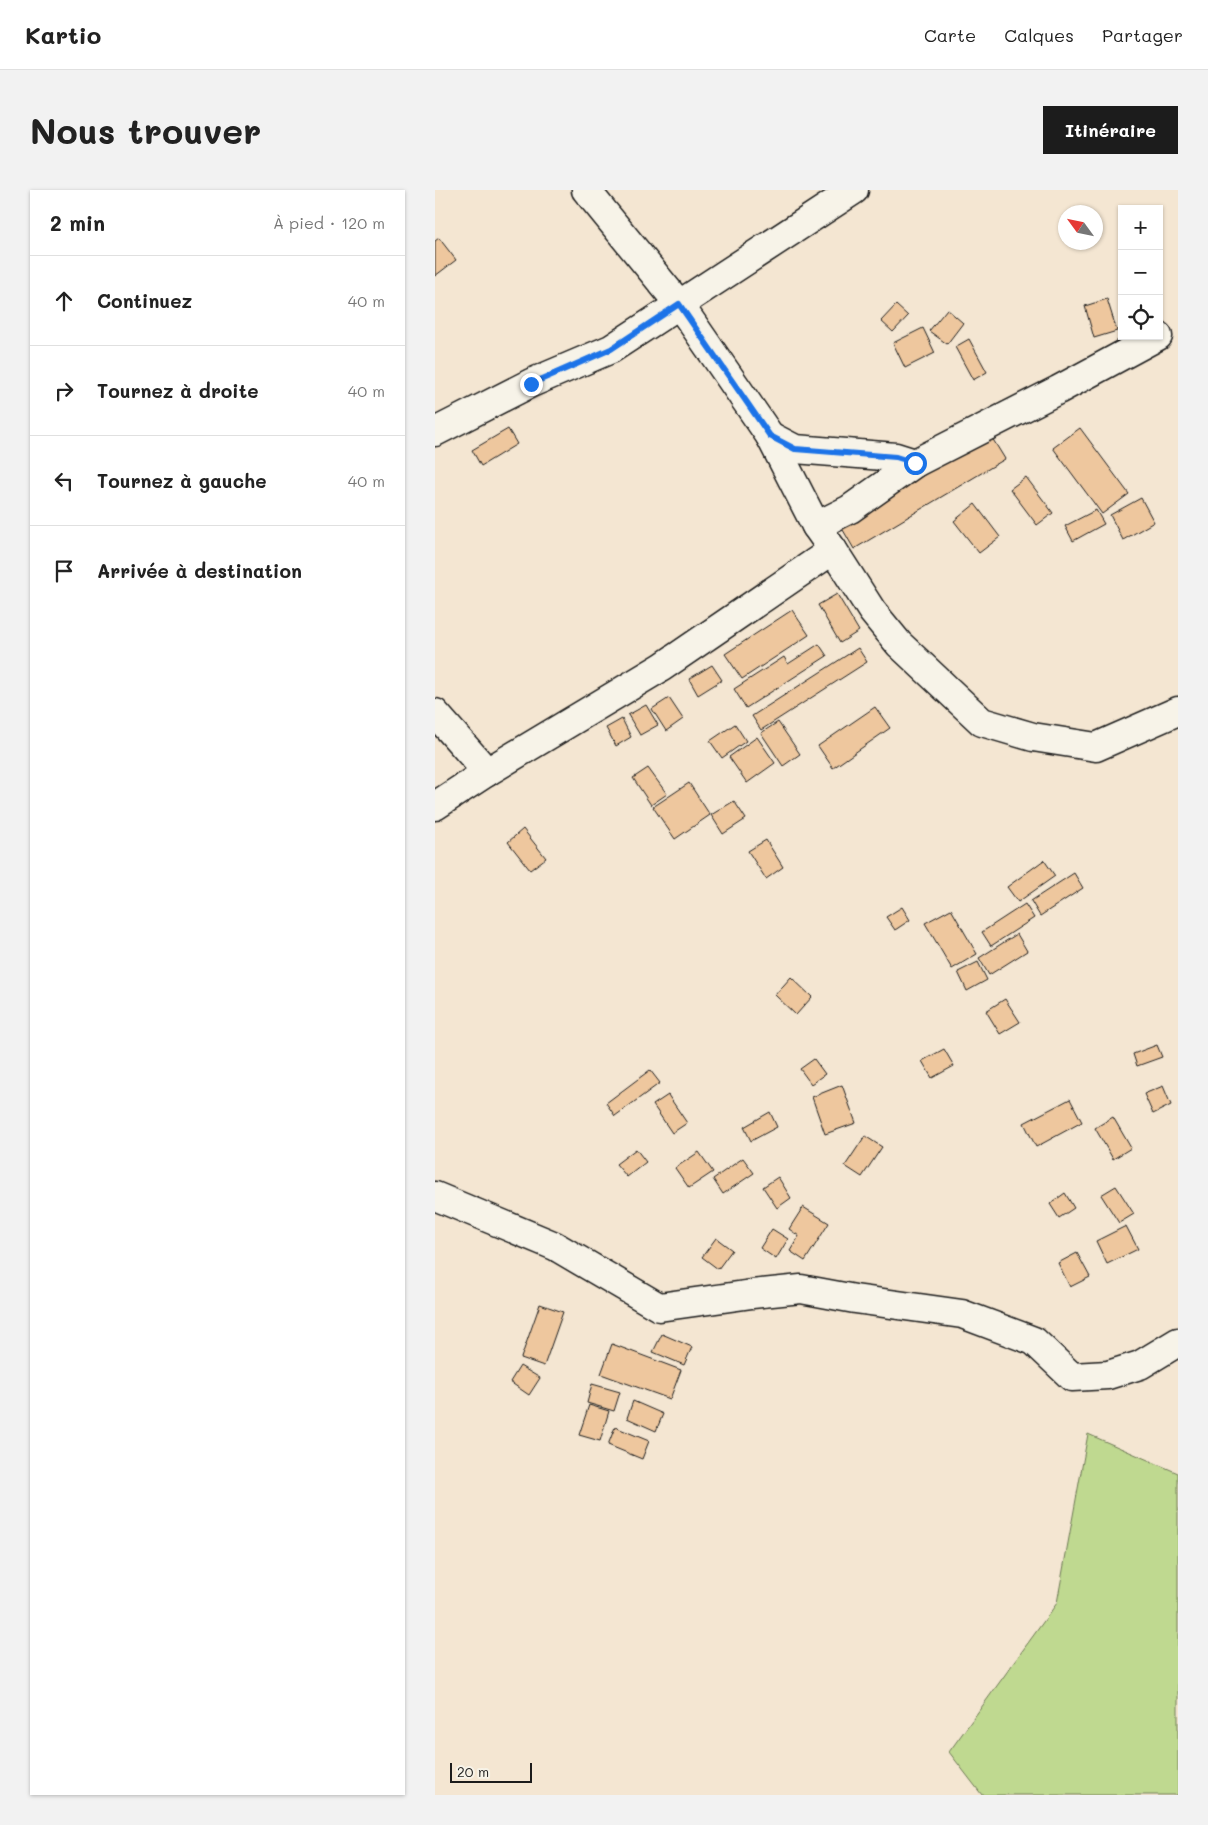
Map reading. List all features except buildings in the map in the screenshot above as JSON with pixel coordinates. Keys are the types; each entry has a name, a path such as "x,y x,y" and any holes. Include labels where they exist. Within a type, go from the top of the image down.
{"street":[{"path":"586,190 679,304 770,436 816,526 872,611 899,644 982,722 1033,737 1096,747 1178,711"},
{"path":"435,432 531,384 611,349 854,190"},
{"path":"1163,334 1178,326"},
{"path":"816,526 850,509 915,463 1152,340"},
{"path":"770,436 795,449 896,457 915,463"},
{"path":"435,806 487,772 663,667 833,550"},
{"path":"435,713 487,772"},
{"path":"435,1196 555,1246 659,1307 801,1289 855,1299 962,1314 1034,1341 1072,1377 1108,1375 1140,1365 1178,1342"}],"green space":[{"path":"1088,1434 1178,1473 1178,1795 982,1795 949,1752 1057,1603"}],"route":[{"path":"531,384 611,349 679,304 770,436 795,449 896,457 915,463"}]}
